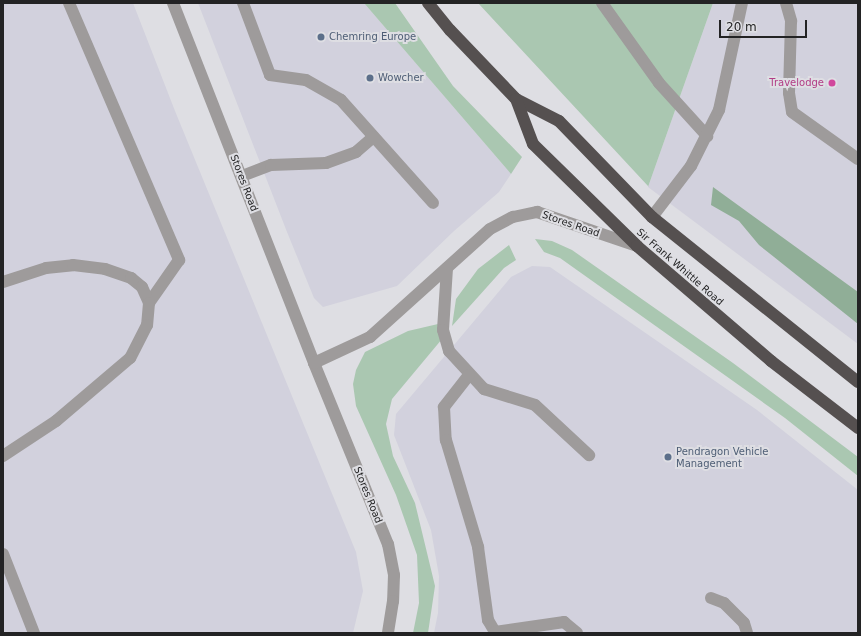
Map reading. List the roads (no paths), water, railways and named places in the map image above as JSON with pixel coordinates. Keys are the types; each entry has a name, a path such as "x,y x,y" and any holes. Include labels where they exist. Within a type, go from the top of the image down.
{"highway":[{"name":"Sir Frank Whittle Road","path":"428,3 450,30 516,99 559,122 652,216 858,382"},
{"name":"Sir Frank Whittle Road","path":"516,99 534,144 637,246 771,361 858,428"}],"street":[{"path":"69,3 180,260 149,303"},
{"name":"Stores Road","path":"173,3 314,362 388,544 394,576 393,601 388,633"},
{"path":"243,3 270,75 306,80 341,100 432,203"},
{"path":"602,3 659,83 706,136"},
{"path":"652,216 692,166 720,110 742,3"},
{"path":"786,3 790,21 789,93 792,112 858,159"},
{"path":"242,176 271,165 326,163 356,152 373,137"},
{"name":"Stores Road","path":"314,362 370,337 490,229 513,217 537,212 637,246"},
{"path":"3,282 46,268 73,265 105,269 131,278 142,287 149,303 147,325 130,358 56,421 3,456"},
{"path":"447,268 443,330 449,350 469,375 484,390 535,405 589,455"},
{"path":"469,375 444,407 446,440 478,547 488,620 495,632 564,622 577,633"},
{"path":"3,554 34,633"},
{"path":"711,598 724,603 744,623 747,633"}],"place":[{"name":"Chemring Europe","path":"321,37"},
{"name":"Wowcher","path":"370,78"},
{"name":"Travelodge","path":"832,83"},
{"name":"Pendragon Vehicle Management","path":"668,457"}]}
